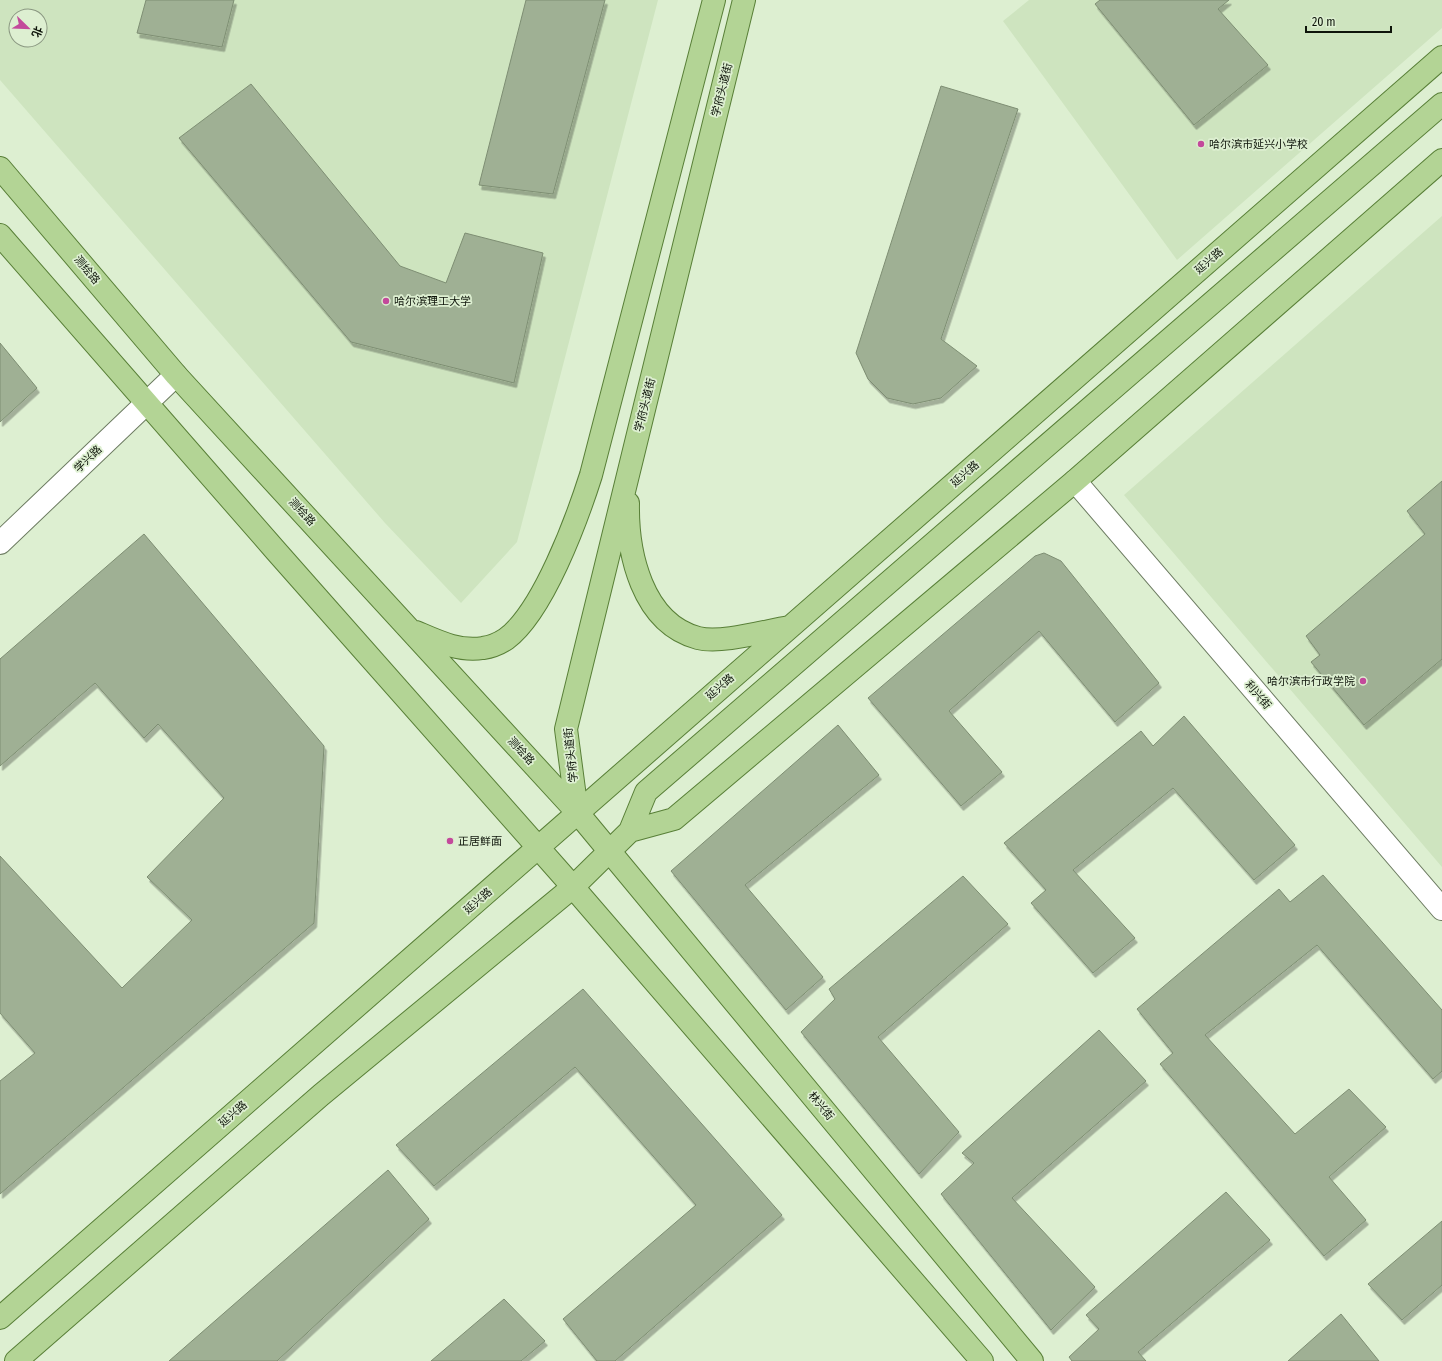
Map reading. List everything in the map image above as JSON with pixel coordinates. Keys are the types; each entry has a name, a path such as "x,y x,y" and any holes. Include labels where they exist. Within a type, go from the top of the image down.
{"main road":[{"path":"410,630 453,647 468,649 483,648 504,640 516,630 544,591 582,502 591,475 714,0"},
{"name":"学府头道街","path":"577,812 566,729 744,0"},
{"name":"延兴路","path":"0,1318 1442,57"},
{"path":"16,1361 321,1095 573,887 630,831 646,792 1442,104"},
{"path":"630,831 674,819 1075,481 1442,160"},
{"name":"测绘路","path":"0,168 176,375 577,812 610,851"},
{"path":"0,235 538,849 573,887 982,1361"},
{"path":"629,466 628,525 632,557 643,589 661,614 677,628 698,638 720,639 789,627"},
{"name":"林兴街","path":"610,851 1032,1361"}],"street":[{"name":"学兴路","path":"0,543 176,375"},
{"name":"利兴街","path":"1075,481 1442,909"}],"shaded area":[{"name":"哈尔滨理工大学","path":"0,0 658,0 517,542 461,603 385,523 0,80"},
{"name":"哈尔滨市延兴小学校","path":"1029,0 1442,0 1442,28 1177,260 1003,21"},
{"name":"哈尔滨市行政学院","path":"1442,216 1442,867 1124,495"}],"building":[{"path":"146,0 234,0 222,47 137,33"},
{"path":"526,0 605,0 553,194 479,185"},
{"path":"1100,0 1229,0 1218,9 1268,65 1194,125 1095,4"},
{"path":"251,84 400,266 446,283 465,233 543,253 514,383 351,342 179,138"},
{"path":"941,86 1018,109 941,339 977,366 941,398 913,404 887,398 868,379 856,353"},
{"path":"0,343 37,388 0,422"},
{"path":"1442,481 1442,659 1364,725 1311,662 1320,655 1306,636 1425,534 1407,511"},
{"path":"144,534 324,746 314,923 0,1194 0,1081 35,1053 0,1013 0,856 122,988 192,920 147,877 224,798 158,724 144,738 95,683 0,766 0,659"},
{"path":"1044,553 1061,561 1159,683 1115,722 1039,631 949,711 1002,772 961,806 868,698 1035,556"},
{"path":"1184,716 1295,845 1254,880 1173,788 1073,870 1135,938 1093,973 1031,903 1046,890 1004,843 1141,731 1153,746"},
{"path":"838,725 879,775 745,885 823,977 786,1010 671,871"},
{"path":"1323,875 1442,1010 1442,1071 1433,1079 1317,945 1205,1035 1295,1134 1349,1089 1386,1127 1329,1177 1366,1220 1324,1256 1160,1064 1173,1053 1137,1009 1279,889 1290,902"},
{"path":"963,876 1008,924 878,1037 959,1132 919,1174 801,1032 835,999 829,989"},
{"path":"583,989 782,1215 615,1361 597,1361 563,1319 696,1205 575,1067 434,1186 396,1145"},
{"path":"1099,1030 1146,1081 1012,1198 1095,1287 1051,1330 941,1194 974,1163 962,1153"},
{"path":"388,1170 429,1219 277,1361 169,1361"},
{"path":"1226,1192 1270,1240 1138,1352 1146,1361 1072,1361 1069,1357 1099,1329 1086,1315"},
{"path":"1442,1221 1442,1285 1402,1320 1368,1284"},
{"path":"504,1299 545,1341 521,1361 431,1361"},
{"path":"1341,1314 1379,1361 1288,1361"}],"place":[{"name":"哈尔滨市延兴小学校","path":"1201,144"},
{"name":"哈尔滨理工大学","path":"386,301"},
{"name":"哈尔滨市行政学院","path":"1363,681"},
{"name":"正居鲜面","path":"450,841"}]}
